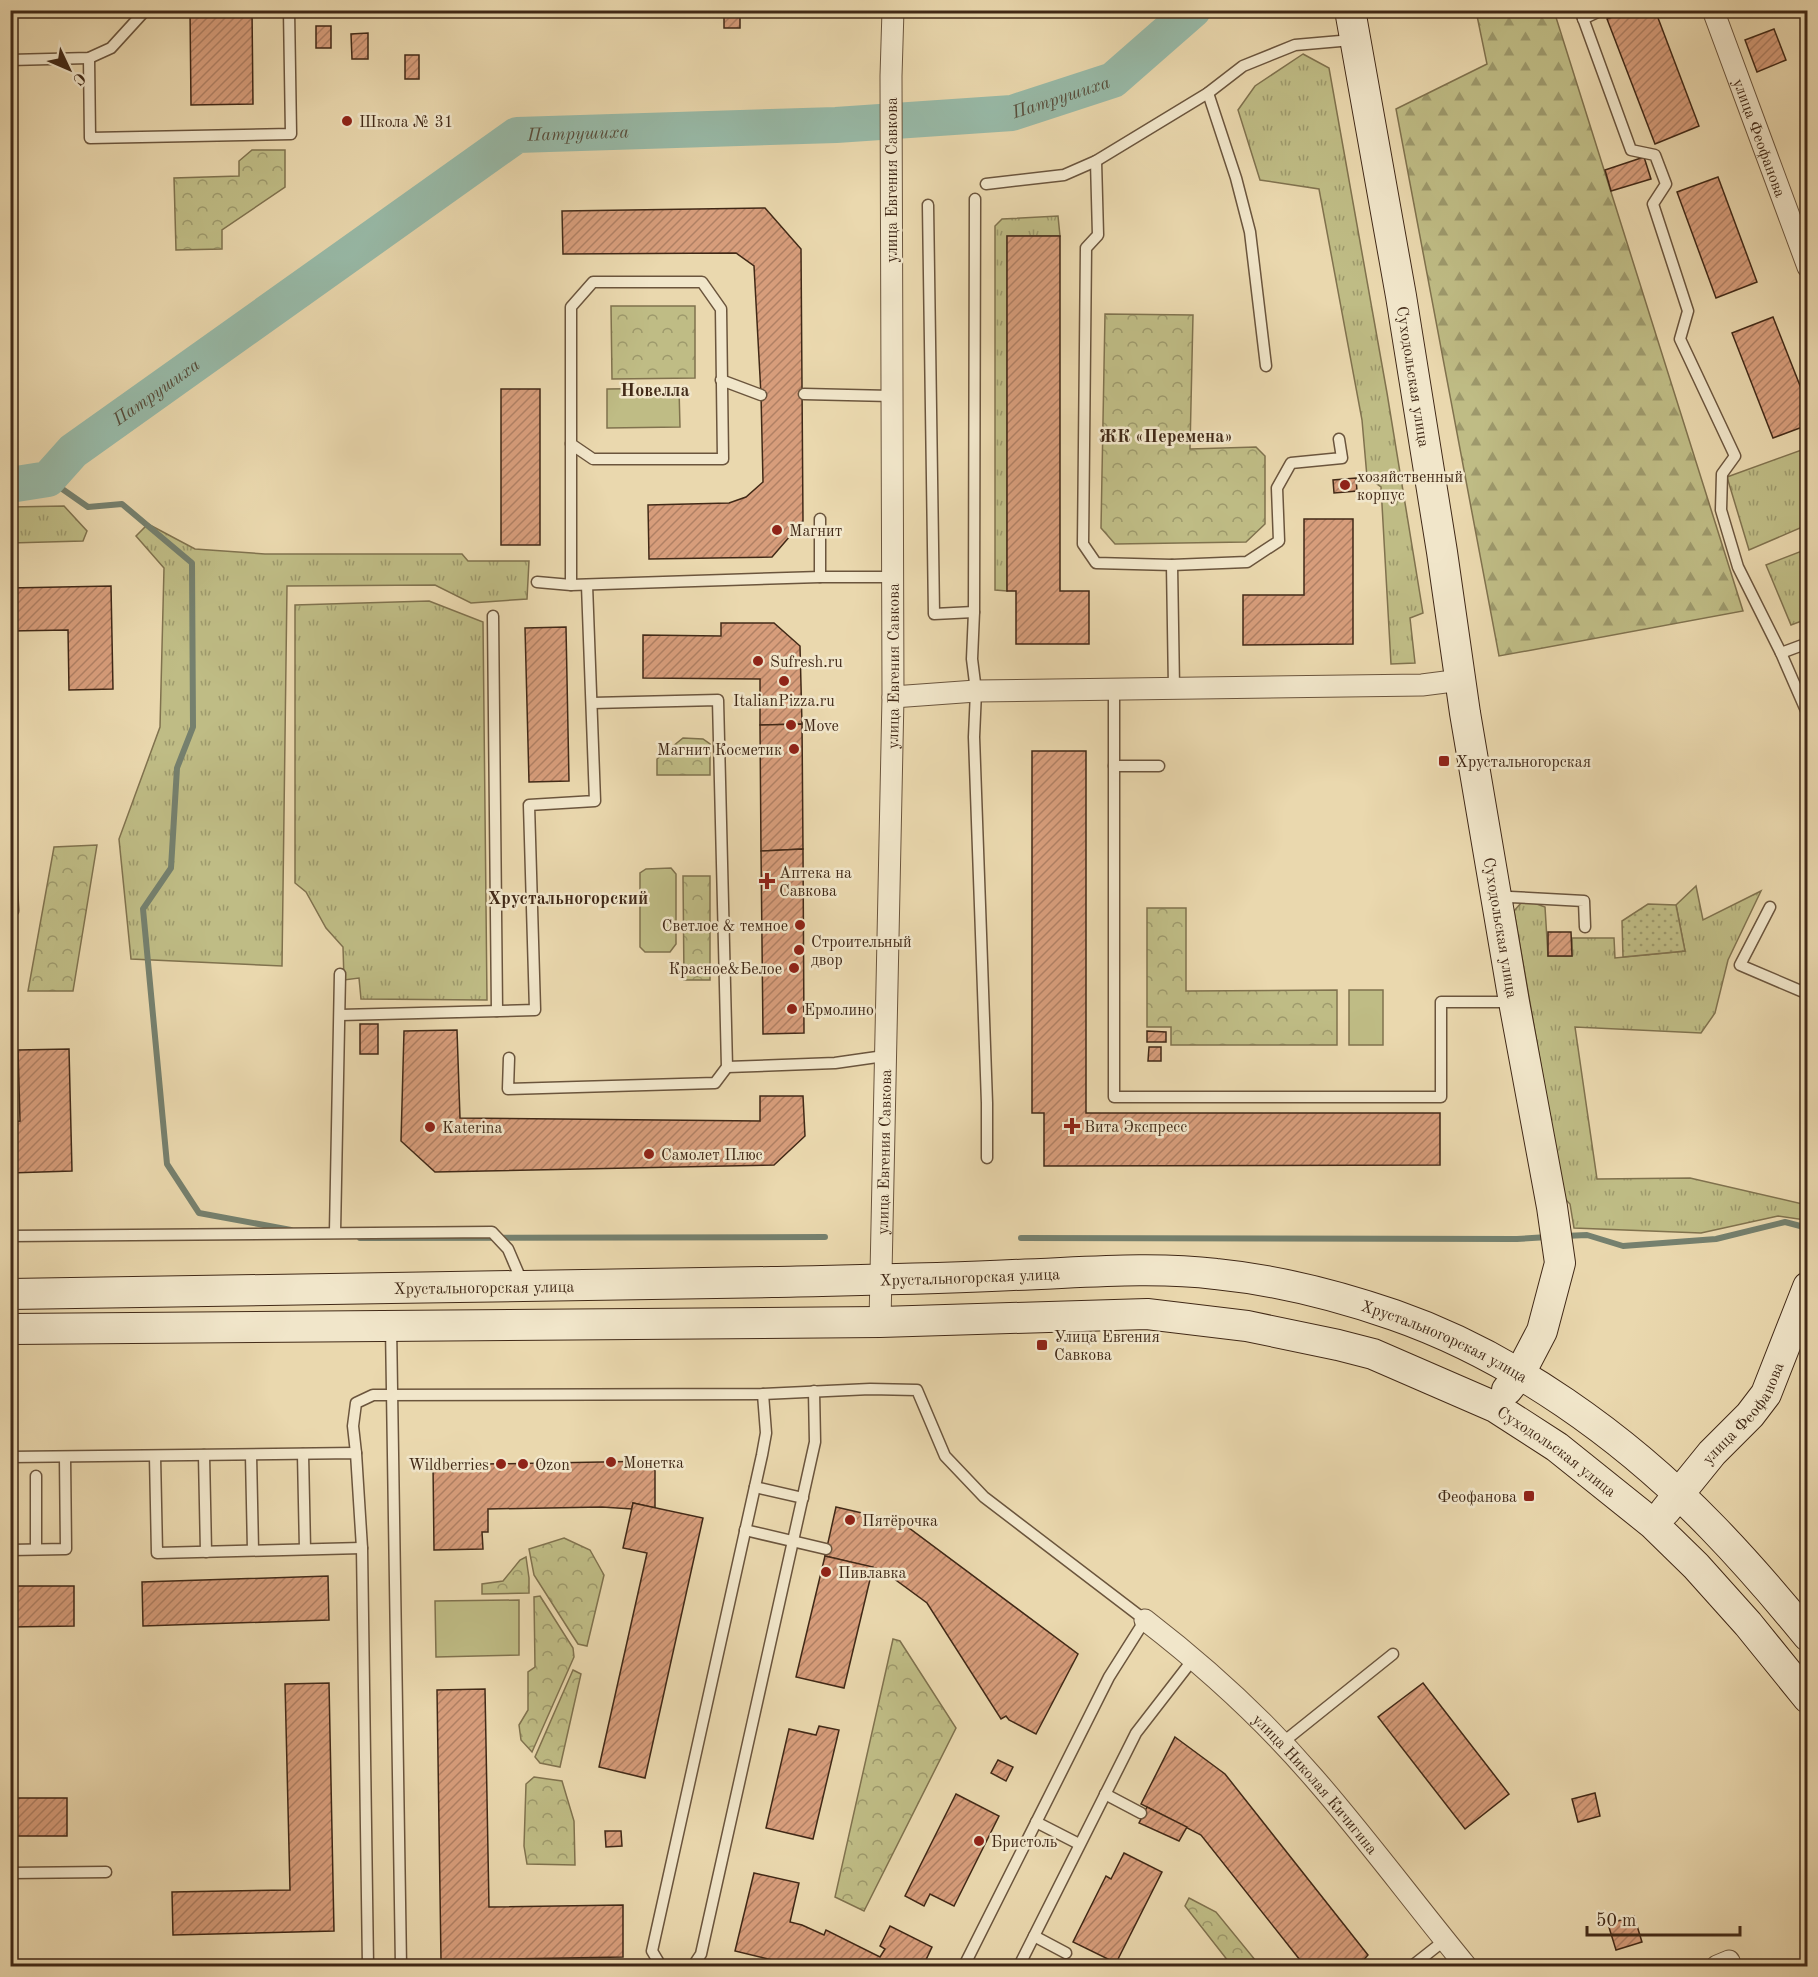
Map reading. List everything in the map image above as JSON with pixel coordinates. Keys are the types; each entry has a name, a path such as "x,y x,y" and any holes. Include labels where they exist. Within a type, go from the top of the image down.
{"street":[{"name":"улица Евгения Савкова","path":"880,1322 892,698 891,76 893,10"},
{"name":"Суходольская улица","path":"1350,10 1405,320 1461,680 1560,1263 1542,1331 1519,1375 1495,1407 1557,1447 1653,1524 1696,1566 1748,1624 1808,1698"},
{"name":"улица Феофанова","path":"1713,10 1808,267"},
{"path":"892,698 976,691 1422,685 1461,680"},
{"name":"Хрустальногорская улица","path":"10,1294 880,1280 1119,1271 1212,1273 1273,1282 1334,1296 1397,1316 1462,1343 1569,1405 1639,1460 1709,1524 1808,1636"},
{"name":"улица Феофанова","path":"1653,1524 1766,1394 1808,1287"},
{"path":"286,1290 273,1305 274,1312 288,1327"},
{"path":"94,1328 108,1316 111,1310 107,1299 99,1292"},
{"path":"10,1329 880,1322 1147,1314 1247,1326 1373,1354 1495,1407"},
{"name":"улица Николая Кичигина","path":"1145,1620 1194,1658 1282,1743 1340,1808 1466,1966"}],"lane":[{"path":"10,60 88,58 111,48 142,14 142,10"},
{"path":"88,58 90,138 291,134 289,10"},
{"path":"1602,10 1581,15 1631,150 1655,155 1666,184 1653,204 1688,310 1680,339 1735,456 1722,474 1721,510 1738,567 1781,653 1808,715"},
{"path":"986,184 1064,175 1096,161 1208,93 1243,66 1295,45 1355,40"},
{"path":"1208,93 1236,178 1250,232 1266,366"},
{"path":"1096,161 1098,235 1086,248 1083,544 1096,563 1172,565 1247,562 1279,541 1277,488 1291,463 1342,458 1339,439"},
{"path":"975,199 972,659 976,691 974,737 987,1158"},
{"path":"928,205 934,614 974,612"},
{"path":"571,444 593,459 723,459 721,309 702,282 593,282 571,307 571,444 571,585"},
{"path":"722,380 761,395"},
{"path":"804,394 891,396"},
{"path":"820,519 820,577"},
{"path":"1172,565 1174,688"},
{"path":"537,582 587,585 820,577 891,577"},
{"path":"340,1015 535,1010 529,805 595,801 587,585"},
{"path":"492,616 497,1011"},
{"path":"1781,653 1808,643"},
{"path":"1114,688 1114,1097 1441,1097 1441,1002 1514,1002"},
{"path":"509,1058 508,1089 715,1083 727,1067 718,700 592,703"},
{"path":"1114,766 1159,766"},
{"path":"10,849 13,911 10,911"},
{"path":"1498,899 1510,897 1584,900 1585,927"},
{"path":"1770,906 1740,965 1808,994"},
{"path":"335,1232 340,974"},
{"path":"727,1067 835,1063 884,1056"},
{"path":"10,1236 492,1232 508,1249 524,1287"},
{"path":"390,1326 400,1966"},
{"path":"368,1966 362,1548 353,1426 356,1403 373,1395 391,1394 763,1394 870,1389 917,1390 945,1456 984,1497 1145,1620 1109,1677 964,1966"},
{"path":"693,1966 701,1954 815,1442 814,1391"},
{"path":"661,1966 652,1951 766,1433 763,1394"},
{"path":"10,1457 356,1453"},
{"path":"303,1454 305,1549"},
{"path":"204,1455 206,1552"},
{"path":"251,1455 253,1550"},
{"path":"155,1456 157,1553 362,1548"},
{"path":"10,1550 66,1549 65,1457"},
{"path":"36,1476 36,1549"},
{"path":"755,1487 802,1498"},
{"path":"746,1530 826,1549"},
{"path":"1282,1743 1393,1654"},
{"path":"1019,1966 1136,1732 1194,1658"},
{"path":"1105,1794 1141,1813"},
{"path":"1036,1822 1079,1844"},
{"path":"10,1873 106,1872"},
{"path":"1034,1936 1066,1953"},
{"path":"1412,1966 1445,1940"}],"green space":[{"path":"1476,11 1554,11 1743,611 1499,656 1396,109 1487,64"},
{"path":"1303,54 1329,68 1387,393 1423,613 1410,618 1415,663 1391,664 1381,487 1367,477 1362,420 1319,189 1260,180 1238,110 1255,86"},
{"path":"252,150 285,150 285,187 222,230 222,249 176,250 174,178 239,176 239,161"},
{"path":"1058,216 1060,236 1007,236 1007,591 995,590 995,226 1002,219"},
{"path":"611,306 695,306 695,378 612,379"},
{"path":"1105,314 1193,315 1190,449 1256,447 1265,456 1265,524 1246,542 1115,544 1101,528"},
{"path":"679,388 680,427 607,428 607,389"},
{"path":"1807,448 1807,525 1749,550 1727,477"},
{"path":"64,506 87,531 83,541 11,543 11,507"},
{"path":"148,524 195,549 265,554 462,554 468,561 529,561 527,599 471,603 435,585 287,586 282,966 131,959 119,839 160,727 164,568 136,536"},
{"path":"1807,549 1807,619 1791,625 1766,565"},
{"path":"429,601 483,622 487,1000 361,999 359,978 344,980 343,947 326,928 306,892 295,883 295,605"},
{"path":"683,738 703,739 710,744 710,775 657,775 657,759"},
{"path":"97,845 73,991 28,991 54,847"},
{"path":"671,868 676,874 676,944 670,952 645,952 640,947 640,873 646,869"},
{"path":"683,876 710,876 710,980 684,980"},
{"path":"1696,886 1703,920 1761,891 1728,960 1715,1013 1701,1033 1575,1027 1597,1179 1690,1178 1807,1205 1805,1220 1778,1216 1701,1233 1574,1228 1570,1204 1564,1198 1514,911 1521,903 1534,903 1545,907 1548,956 1572,956 1572,938 1614,938 1615,958 1685,951 1676,905"},
{"path":"1648,904 1676,905 1685,951 1623,957 1622,921"},
{"path":"1147,908 1186,908 1186,991 1337,990 1337,1045 1171,1045 1171,1027 1147,1027"},
{"path":"1349,990 1383,990 1383,1045 1349,1045"},
{"path":"564,1538 590,1550 604,1575 587,1646 578,1644 534,1575 529,1549"},
{"path":"526,1557 529,1593 482,1594 482,1584 503,1581 520,1560"},
{"path":"540,1596 573,1648 574,1657 532,1752 521,1740 519,1725 528,1710 528,1672 535,1667 534,1597"},
{"path":"519,1600 519,1655 436,1657 435,1601"},
{"path":"893,1639 900,1641 956,1728 864,1911 835,1897"},
{"path":"573,1670 581,1674 560,1767 540,1763 535,1757"},
{"path":"534,1777 562,1781 574,1821 575,1865 527,1864 524,1846 526,1784"},
{"path":"1189,1898 1216,1912 1256,1961 1249,1966 1232,1966 1185,1906"}],"building":[{"path":"190,10 252,10 253,104 191,105"},
{"path":"1629,10 1655,10 1699,126 1655,144 1607,19"},
{"path":"724,13 740,13 740,28 724,28"},
{"path":"316,26 331,26 331,48 316,48"},
{"path":"1774,29 1786,60 1757,72 1745,40"},
{"path":"368,33 368,59 352,59 351,34"},
{"path":"405,55 419,55 419,79 405,79"},
{"path":"1644,157 1651,179 1611,191 1605,170"},
{"path":"1718,177 1757,282 1716,298 1677,192"},
{"path":"765,208 801,249 803,521 772,557 649,559 648,505 729,503 746,497 763,482 754,266 736,253 563,254 562,211"},
{"path":"1007,236 1060,236 1060,591 1089,591 1089,644 1016,644 1016,591 1007,591"},
{"path":"1773,317 1808,406 1808,425 1773,438 1732,333"},
{"path":"501,389 540,389 540,545 501,545"},
{"name":"хозяйственный корпус","path":"1356,478 1357,491 1334,493 1333,480"},
{"path":"1304,519 1353,519 1353,644 1243,645 1243,595 1304,595"},
{"path":"111,586 113,689 69,690 68,630 10,631 10,588"},
{"path":"721,623 774,623 800,646 802,724 760,725 760,679 643,678 643,635 721,636"},
{"path":"566,627 569,781 529,782 525,628"},
{"path":"802,724 803,849 761,851 760,725"},
{"path":"1032,751 1086,751 1086,1113 1440,1113 1440,1165 1044,1166 1044,1113 1032,1113"},
{"path":"803,849 804,1033 763,1034 761,851"},
{"path":"1548,932 1571,932 1572,956 1548,956"},
{"path":"360,1024 378,1024 378,1054 360,1054"},
{"path":"457,1030 460,1118 760,1121 760,1096 803,1096 805,1136 774,1165 435,1172 401,1141 404,1031"},
{"path":"1147,1031 1166,1032 1166,1042 1147,1042"},
{"path":"1149,1047 1161,1047 1161,1061 1148,1061"},
{"path":"69,1049 72,1171 10,1173 10,1122 20,1121 18,1050"},
{"path":"655,1461 655,1508 633,1503 632,1509 602,1507 488,1509 488,1532 482,1532 483,1549 434,1550 433,1465"},
{"path":"633,1503 703,1518 645,1778 599,1767 647,1553 623,1548"},
{"path":"836,1507 901,1522 1078,1654 1036,1734 1009,1720 1006,1716 1001,1719 927,1603 882,1570 825,1556"},
{"path":"825,1556 873,1567 844,1688 796,1677"},
{"path":"328,1576 329,1620 143,1626 142,1582"},
{"path":"10,1586 74,1586 74,1626 10,1627"},
{"path":"329,1683 334,1931 173,1935 172,1892 290,1890 285,1684"},
{"path":"1423,1683 1509,1794 1465,1829 1378,1717"},
{"path":"485,1689 489,1907 623,1905 623,1957 441,1960 437,1690"},
{"path":"819,1726 839,1730 813,1839 766,1828 789,1729 816,1735"},
{"path":"1175,1737 1225,1774 1368,1955 1358,1966 1293,1966 1300,1960 1201,1835 1141,1804"},
{"path":"998,1760 1013,1767 1006,1781 991,1773"},
{"path":"1595,1793 1600,1816 1578,1822 1572,1799"},
{"path":"956,1794 999,1816 954,1906 930,1894 924,1906 905,1896"},
{"path":"10,1798 67,1798 67,1836 10,1836"},
{"path":"1147,1807 1187,1827 1179,1841 1139,1823"},
{"path":"605,1831 621,1831 622,1846 606,1847"},
{"path":"1124,1853 1162,1872 1116,1963 1073,1942 1106,1876 1111,1879"},
{"path":"754,1873 799,1883 790,1922 824,1935 826,1930 880,1957 885,1949 880,1946 890,1926 932,1947 923,1966 791,1966 735,1951"},
{"path":"1634,1916 1642,1942 1616,1950 1608,1924"}],"waterway":[{"name":"Патрушиха","path":"10,485 48,479 73,451 517,135 836,125 1012,113 1113,80 1193,10"},
{"path":"48,479 88,507 122,504 192,563 193,727 177,768 171,868 143,909 167,1164 199,1213 291,1230"},
{"path":"1564,1236 1587,1235 1623,1246 1716,1239 1785,1222 1808,1228"},
{"path":"360,1238 825,1237"},
{"path":"1021,1238 1517,1239 1548,1237"}],"place":[{"name":"Школа № 31","path":"347,121"},
{"name":"хозяйственный корпус","path":"1345,485"},
{"name":"Магнит","path":"777,530"},
{"name":"Sufresh.ru","path":"758,661"},
{"name":"ItalianPizza.ru","path":"784,681"},
{"name":"Move","path":"791,725"},
{"name":"Магнит Косметик","path":"794,749"},
{"name":"Хрустальногорская","path":"1444,761"},
{"name":"Аптека на Савкова","path":"767,881"},
{"name":"Светлое & темное","path":"800,925"},
{"name":"Строительный двор","path":"799,950"},
{"name":"Красное&Белое","path":"794,968"},
{"name":"Ермолино","path":"792,1009"},
{"name":"Вита Экспресс","path":"1072,1126"},
{"name":"Katerina","path":"430,1127"},
{"name":"Самолет Плюс","path":"649,1154"},
{"name":"Улица Евгения Савкова","path":"1042,1345"},
{"name":"Монетка","path":"611,1462"},
{"name":"Wildberries","path":"501,1464"},
{"name":"Ozon","path":"523,1464"},
{"name":"Феофанова","path":"1529,1496"},
{"name":"Пятёрочка","path":"850,1520"},
{"name":"Пивлавка","path":"826,1572"},
{"name":"Бристоль","path":"979,1841"}],"district":[{"name":"Новелла","path":"655,390"},
{"name":"ЖК «Перемена»","path":"1166,436"},
{"name":"Хрустальногорский","path":"568,898"}]}
